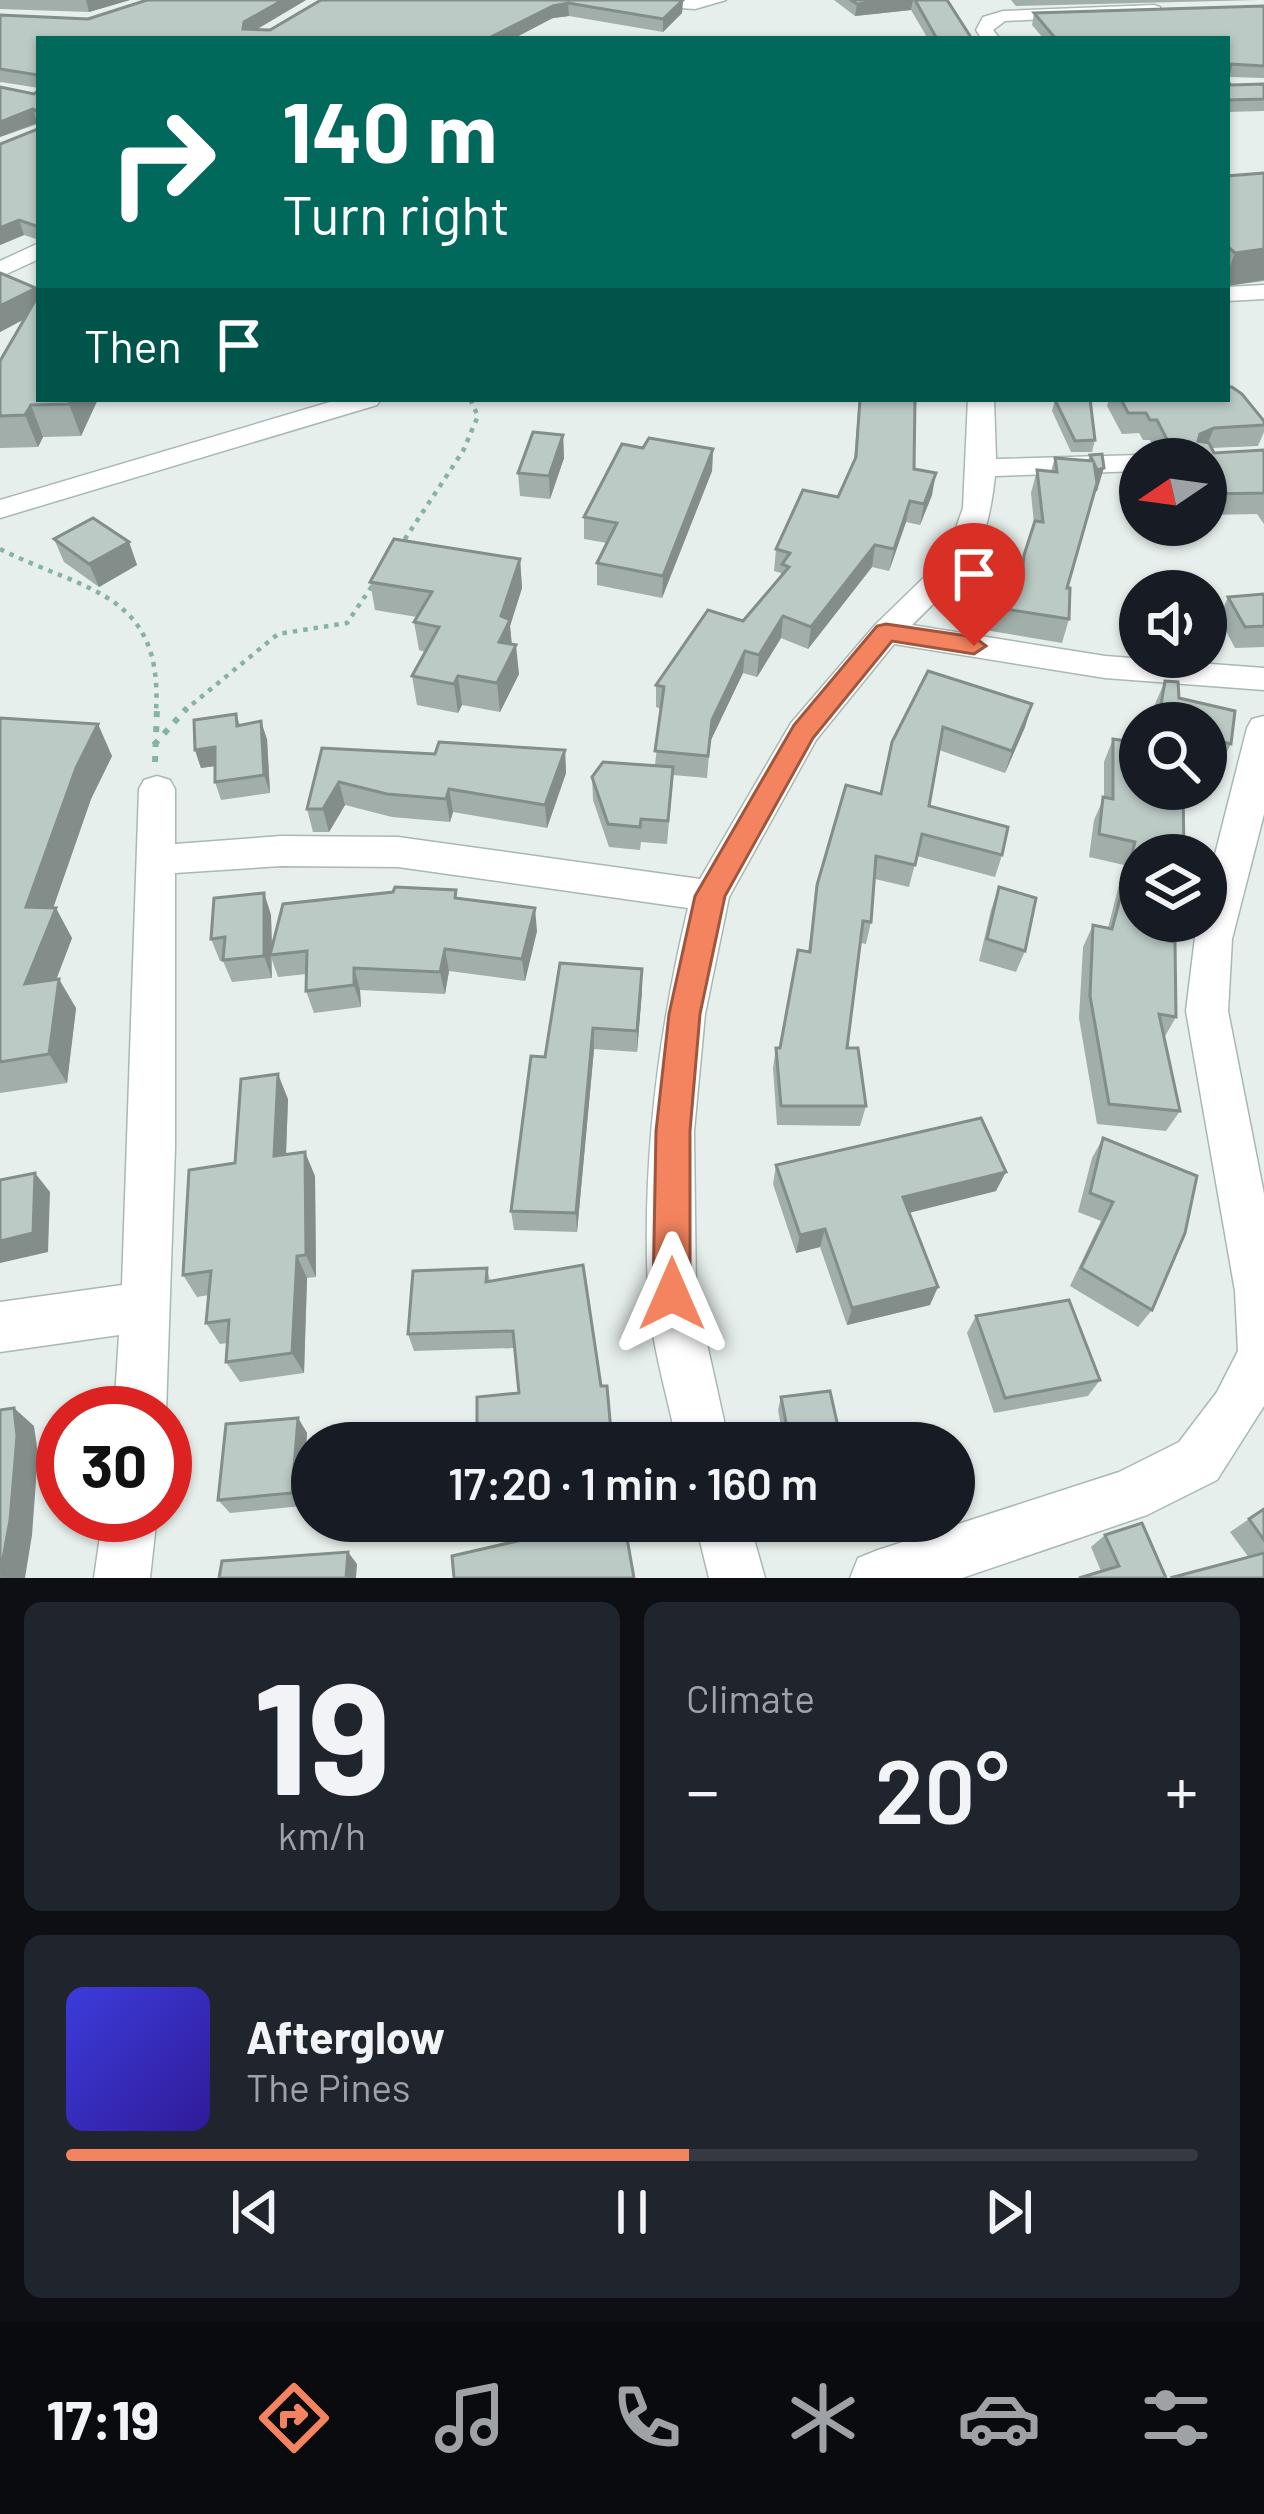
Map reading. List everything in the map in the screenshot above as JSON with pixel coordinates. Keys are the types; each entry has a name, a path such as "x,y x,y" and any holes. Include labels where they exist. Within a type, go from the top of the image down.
{"street":[{"path":"636,0 695,4 718,0"},
{"path":"989,36 984,30 988,21 1004,16 1178,10"},
{"path":"0,270 36,252"},
{"path":"1230,294 1264,292"},
{"path":"0,508 358,402"},
{"path":"699,1422 672,1294 673,1131 685,1014 710,896 803,732 886,632 960,560 982,468 981,402"},
{"path":"982,468 1119,465"},
{"path":"886,632 1105,667 1264,680"},
{"path":"878,1578 1128,1496 1198,1461 1235,1410 1263,1354 1251,1172 1207,1011 1212,939 1256,776 1264,728"},
{"path":"142,1386 157,789"},
{"path":"157,860 281,851 398,851 710,896"},
{"path":"0,1327 147,1306"},
{"path":"122,1578 127,1542"},
{"path":"728,1542 737,1578"}],"path":[{"path":"399,548 463,452 478,416 471,402"},
{"path":"0,549 23,563 118,597 140,626 156,664 157,789"},
{"path":"154,745 185,710 278,634 346,623 386,567"}],"building":[{"path":"147,0 283,0 244,22 243,29 270,30 321,0 683,0 663,19 568,3 493,36 36,36 36,75 0,69 0,15 88,19"},
{"path":"915,0 947,0 970,36 935,36"},
{"path":"1264,6 1264,66 1231,64 1230,68 1230,36 1053,36 1034,13"},
{"path":"1230,84 1264,84 1264,99 1230,100"},
{"path":"0,87 36,92 36,111 0,122"},
{"path":"36,130 36,226 19,220 0,228 0,144"},
{"path":"1264,173 1264,249 1235,253 1230,249 1230,176"},
{"path":"0,273 36,288 0,306"},
{"path":"36,299 36,402 69,404 31,405 25,415 0,416 0,361"},
{"path":"1232,387 1264,425 1214,428 1199,438 1166,438 1157,420 1150,420 1146,413 1128,413 1122,402 1230,402"},
{"path":"860,402 915,402 914,469 936,473 924,504 910,501 894,549 875,545 811,627 783,616 759,655 745,651 712,720 708,756 655,751 664,687 656,685 708,610 743,621 789,567 782,564 790,553 776,549 803,490 838,497 856,457"},
{"path":"1056,402 1090,402 1095,440 1075,441"},
{"path":"533,432 563,435 549,476 518,473"},
{"path":"649,438 713,449 663,576 597,563 617,523 584,517 622,444 643,448"},
{"path":"1264,450 1264,493 1227,494 1227,452"},
{"path":"1102,454 1104,468 1097,470 1094,463 1097,483 1067,588 1069,619 979,605 980,589 1021,588 1024,555 1035,521 1043,522 1037,470 1057,472 1055,458 1093,461 1090,455"},
{"path":"93,518 129,542 89,564 54,539"},
{"path":"394,539 520,559 501,616 510,620 499,642 516,645 497,683 458,676 454,684 412,676 439,627 414,622 432,592 370,582"},
{"path":"1264,594 1264,626 1245,627 1228,597"},
{"path":"928,671 1032,704 1012,751 943,727 929,806 1008,827 1002,855 922,834 915,865 876,856 871,922 863,921 847,1048 858,1048 866,1106 781,1106 776,1048 780,1048 798,950 810,952 817,885 846,785 881,794 892,742"},
{"path":"1165,681 1178,682 1179,698 1196,702 1162,702"},
{"path":"1227,709 1235,711 1231,744 1227,743"},
{"path":"236,714 237,726 261,721 264,775 215,782 215,747 195,750 194,720"},
{"path":"0,718 98,724 76,768 26,907 56,908 25,984 59,979 49,1054 0,1062"},
{"path":"1113,739 1119,740 1119,810 1183,810 1184,834 1119,834 1119,838 1099,834 1103,797 1113,799"},
{"path":"439,742 565,750 545,805 449,789 446,799 387,794 339,782 323,809 307,809 322,748 435,754"},
{"path":"603,762 673,767 668,821 641,819 640,827 608,824 592,777"},
{"path":"395,887 456,890 455,898 535,908 522,959 445,949 440,972 354,968 354,985 306,991 307,951 270,955 283,904 393,892"},
{"path":"999,887 1036,898 1025,951 987,939"},
{"path":"264,893 264,956 223,960 225,937 211,939 214,898"},
{"path":"1119,903 1119,942 1175,942 1176,1017 1159,1014 1180,1111 1109,1104 1090,996 1093,925 1112,929"},
{"path":"560,963 642,969 637,1031 593,1028 576,1213 511,1211 531,1056 545,1057"},
{"path":"278,1074 274,1156 305,1152 306,1255 297,1256 292,1353 226,1362 229,1320 206,1323 211,1271 183,1275 189,1170 235,1163 241,1079"},
{"path":"981,1118 1006,1172 903,1197 938,1287 852,1308 825,1229 800,1235 776,1165"},
{"path":"1103,1138 1197,1176 1185,1233 1152,1310 1081,1268 1113,1202 1090,1193"},
{"path":"35,1173 33,1233 0,1241 0,1180"},
{"path":"583,1265 610,1422 477,1422 477,1397 519,1393 513,1331 408,1334 413,1271 487,1268 486,1282"},
{"path":"1069,1300 1100,1380 1005,1398 976,1316"},
{"path":"830,1391 837,1422 786,1422 781,1397"},
{"path":"14,1408 17,1436 10,1520 0,1575 0,1410"},
{"path":"298,1418 291,1422 291,1493 218,1500 226,1424"},
{"path":"1264,1509 1264,1540 1249,1519"},
{"path":"1142,1523 1166,1578 1079,1578 1119,1566 1105,1535"},
{"path":"513,1542 628,1542 634,1578 454,1578 452,1556"},
{"path":"348,1552 346,1578 219,1578 222,1561"},
{"path":"1264,1553 1264,1578 1170,1578"}],"route":[{"path":"672,1294 673,1131 685,1014 710,896 803,732 886,632 974,646"}]}
